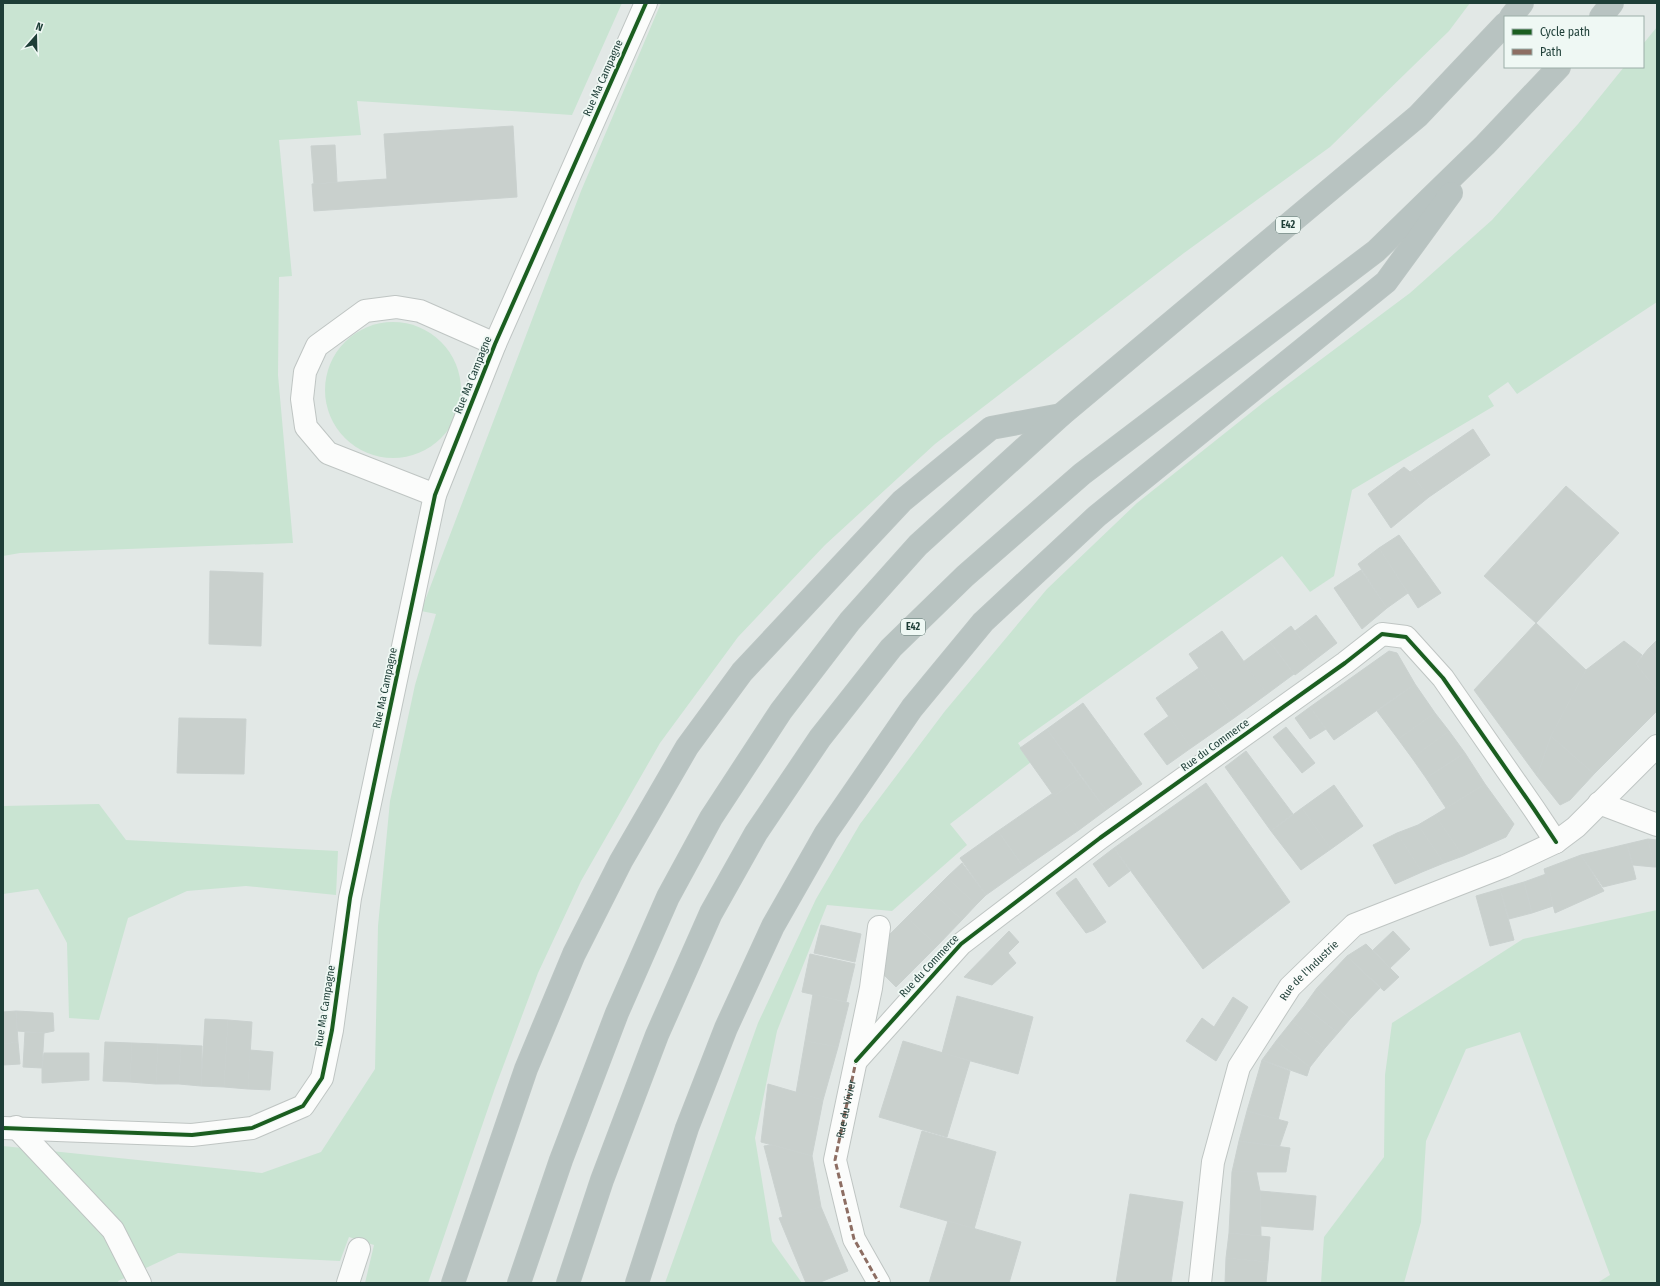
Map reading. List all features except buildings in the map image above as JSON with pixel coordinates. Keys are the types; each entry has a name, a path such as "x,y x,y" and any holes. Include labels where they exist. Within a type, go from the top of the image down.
{"highway":[{"path":"1512,16 1522,3"},
{"path":"1602,16 1612,3"},
{"name":"E42","path":"519,1283 561,1160 617,1013 668,897 711,818 781,710 850,621 918,545 1061,415 1418,116 1504,25"},
{"name":"E42","path":"568,1283 602,1180 657,1035 711,913 756,833 777,801 820,738 891,648 965,576 1082,474 1376,251 1485,145 1558,68"},
{"path":"637,1283 687,1128 726,1028 773,926 826,833 912,708 983,622 1097,516 1386,282 1485,145"},
{"path":"453,1283 526,1069 574,954 620,861 687,747 742,672 902,501 991,428 1061,415"}],"street":[{"name":"Rue Ma Campagne","path":"9,1127 192,1135 252,1128 303,1106 322,1078 332,1030 350,898 435,495 495,344 646,3"},
{"name":"Rue Ma Campagne","path":"435,495 328,453 306,427 302,399 305,372 317,346 365,311 396,307 420,311 495,344"},
{"name":"Rue du Commerce","path":"856,1061 961,944 1100,838 1346,663 1382,634 1406,637 1443,678 1556,842"},
{"name":"Rue de l'Industrie","path":"1200,1283 1213,1162 1239,1066 1290,988 1354,924 1505,866 1556,842 1576,827 1657,746"},
{"path":"1599,803 1657,825"},
{"name":"Rue du Vivier","path":"879,927 871,988 835,1160 854,1239 879,1283"},
{"path":"9,1127 113,1230 140,1283"},
{"path":"348,1283 359,1249"}],"green space":[{"path":"3,3 622,3 572,115 357,101 361,135 279,140 292,276 279,277 278,375 293,543 20,553 3,556"},
{"path":"661,3 1470,3 1449,31 1330,147 1184,253 935,444 825,545 738,637 660,743 581,881 538,973 495,1088 428,1283 365,1283 374,1245 349,1237 340,1261 178,1253 118,1281 119,1283 6,1283 3,1280 3,1146 262,1173 321,1152 375,1069 378,926 390,801 415,685 436,614 421,611 581,191"},
{"path":"1657,27 1657,302 1517,394 1508,382 1488,396 1494,406 1352,490 1334,576 1310,592 1282,556 1018,743 1031,762 950,824 967,845 892,911 827,905 777,1031 755,1138 772,1241 802,1283 665,1283 758,1023 816,899 860,824 945,711 1047,589 1137,503 1264,402 1410,293 1492,220 1578,124 1623,68 1644,68 1644,43"},
{"path":"386,322 400,322 419,327 431,333 446,347 456,364 460,377 460,403 456,416 450,428 436,443 431,447 413,455 400,458 386,458 367,453 355,447 340,433 336,428 328,410 325,397 325,383 330,364 336,352 350,337 355,333 373,325"},
{"path":"99,804 126,840 338,851 336,895 246,886 187,891 128,918 99,1020 69,1018 67,943 38,889 3,894 3,806"},
{"path":"1657,910 1657,1283 1597,1283 1610,1275 1520,1032 1466,1049 1426,1141 1421,1222 1404,1283 1321,1283 1324,1237 1384,1157 1385,1075 1392,1023 1523,939"}],"marked path":[{"path":"858,1059 856,1061 835,1160 854,1239 879,1283"}],"cycle path":[{"path":"3,1128 192,1135 252,1128 303,1106 322,1078 332,1030 350,898 435,495 495,344 646,3"},
{"path":"856,1061 961,944 1100,838 1345,663 1382,634 1406,637 1443,678 1556,842"}]}
